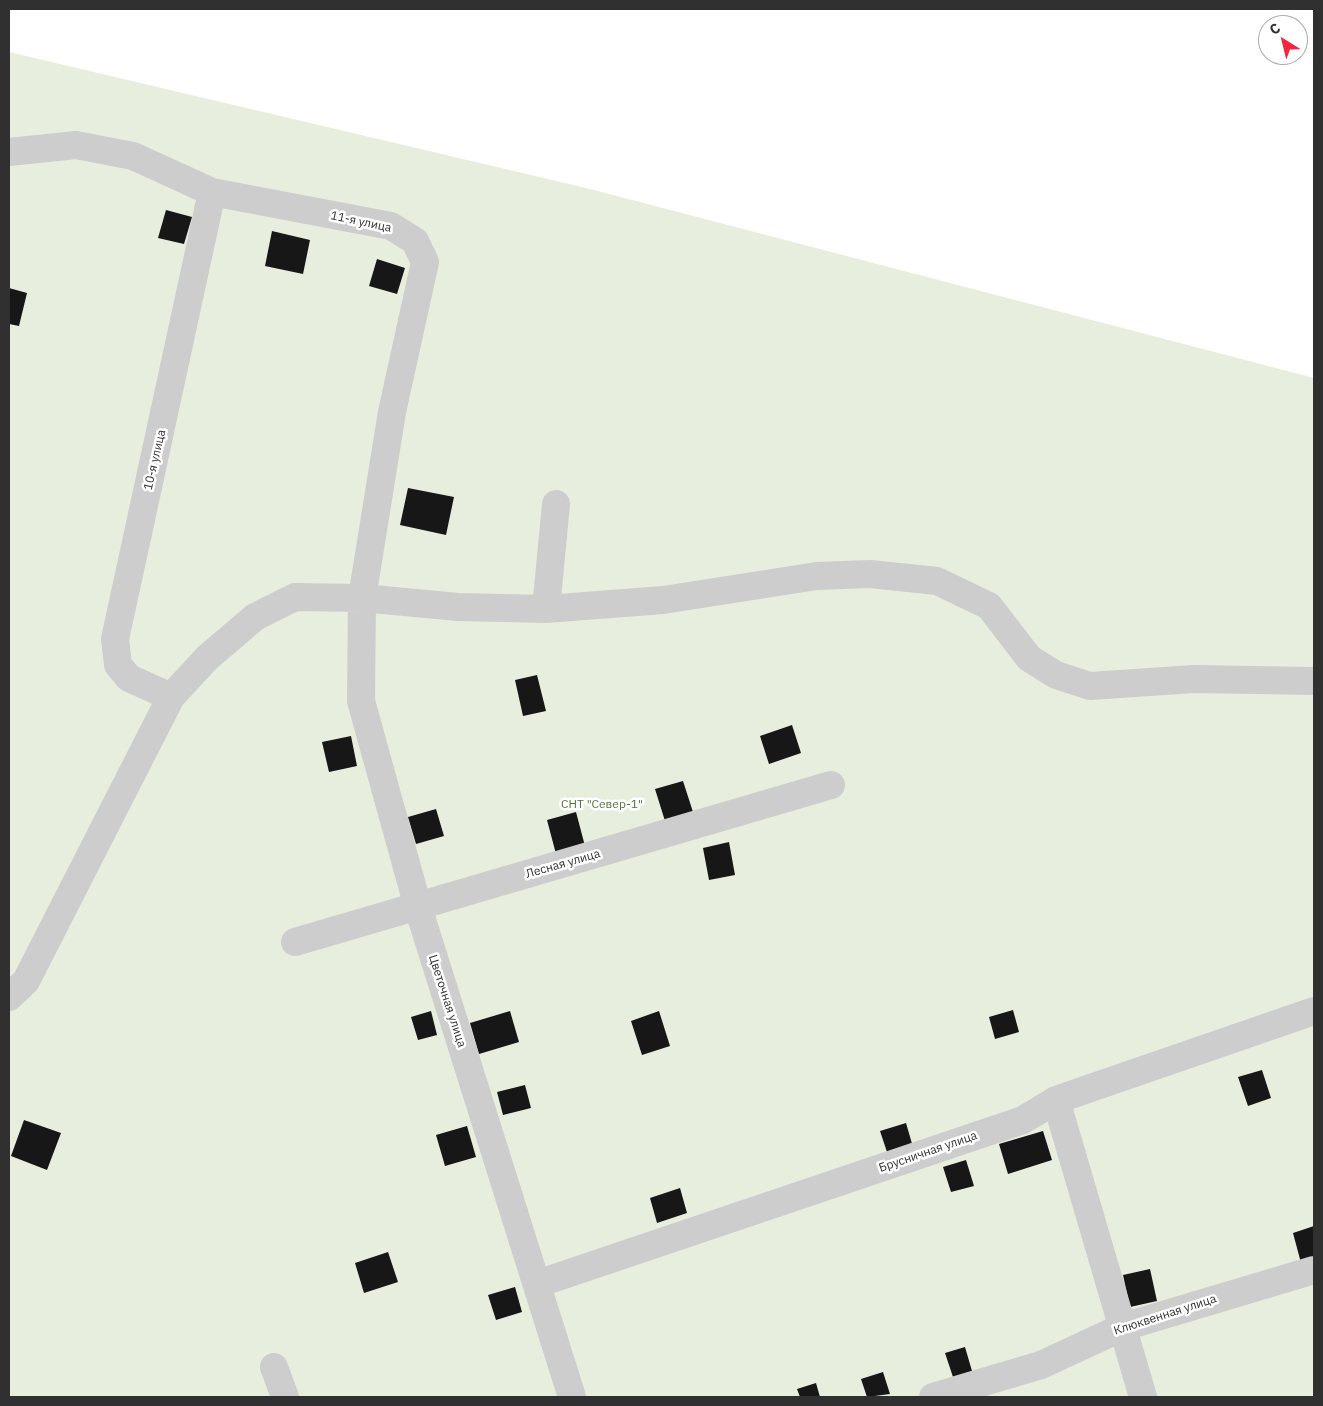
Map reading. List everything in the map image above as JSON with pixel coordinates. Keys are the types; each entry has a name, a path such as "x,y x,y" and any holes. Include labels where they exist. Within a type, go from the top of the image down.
{"street":[{"name":"11-я улица","path":"9,152 76,145 134,156 212,192 391,226 415,241 425,262 392,412 362,598"},
{"name":"10-я улица","path":"171,697 129,678 118,665 115,639 212,192"},
{"path":"546,608 556,504"},
{"path":"9,997 26,981 171,697 207,658 255,617 295,597 362,598 458,607 546,608 664,600 817,576 870,574 937,581 989,606 1029,658 1056,675 1090,686 1194,679 1314,681"},
{"name":"Цветочная улица","path":"362,598 360,701 418,907 572,1397"},
{"name":"Лесная улица","path":"295,942 831,785"},
{"name":"Брусничная улица","path":"537,1284 1024,1120 1056,1100 1314,1011"},
{"path":"1056,1100 1143,1397"},
{"name":"Клюквенная улица","path":"933,1397 1041,1365 1123,1327 1314,1270"},
{"path":"274,1367 285,1397"}],"green space":[{"name":"СНТ \"Север-1\"","path":"9,52 586,188 1314,378 1314,1397 9,1397"}],"building":[{"path":"166,210 192,217 184,244 158,238"},
{"path":"272,231 310,240 303,274 265,266"},
{"path":"377,259 405,268 397,294 369,286"},
{"path":"9,288 27,293 19,326 9,324"},
{"path":"408,488 454,497 446,535 400,525"},
{"path":"537,675 546,711 523,716 515,680"},
{"path":"792,725 801,753 769,764 760,736"},
{"path":"351,736 357,766 329,772 322,742"},
{"path":"683,781 693,812 665,821 655,789"},
{"path":"436,809 444,836 416,844 408,817"},
{"path":"576,812 585,846 556,854 547,820"},
{"path":"729,842 735,875 709,880 703,848"},
{"path":"1013,1010 1019,1032 995,1039 989,1017"},
{"path":"431,1011 437,1035 418,1040 411,1017"},
{"path":"510,1011 519,1042 479,1054 470,1023"},
{"path":"659,1011 670,1046 642,1055 631,1021"},
{"path":"1262,1070 1271,1098 1248,1106 1238,1077"},
{"path":"525,1085 531,1108 503,1115 497,1092"},
{"path":"24,1120 61,1133 47,1170 11,1156"},
{"path":"906,1123 913,1147 888,1155 880,1131"},
{"path":"467,1126 476,1157 445,1166 436,1135"},
{"path":"1043,1131 1052,1160 1008,1174 999,1144"},
{"path":"966,1160 974,1186 951,1192 943,1167"},
{"path":"680,1188 687,1213 657,1223 650,1198"},
{"path":"1314,1226 1314,1259 1301,1263 1293,1233"},
{"path":"388,1252 398,1282 364,1293 355,1263"},
{"path":"1150,1269 1157,1301 1130,1307 1123,1275"},
{"path":"515,1287 522,1312 496,1320 488,1295"},
{"path":"965,1347 972,1371 953,1377 945,1353"},
{"path":"883,1372 890,1394 867,1397 861,1379"},
{"path":"816,1383 820,1397 800,1397 797,1389"}]}
